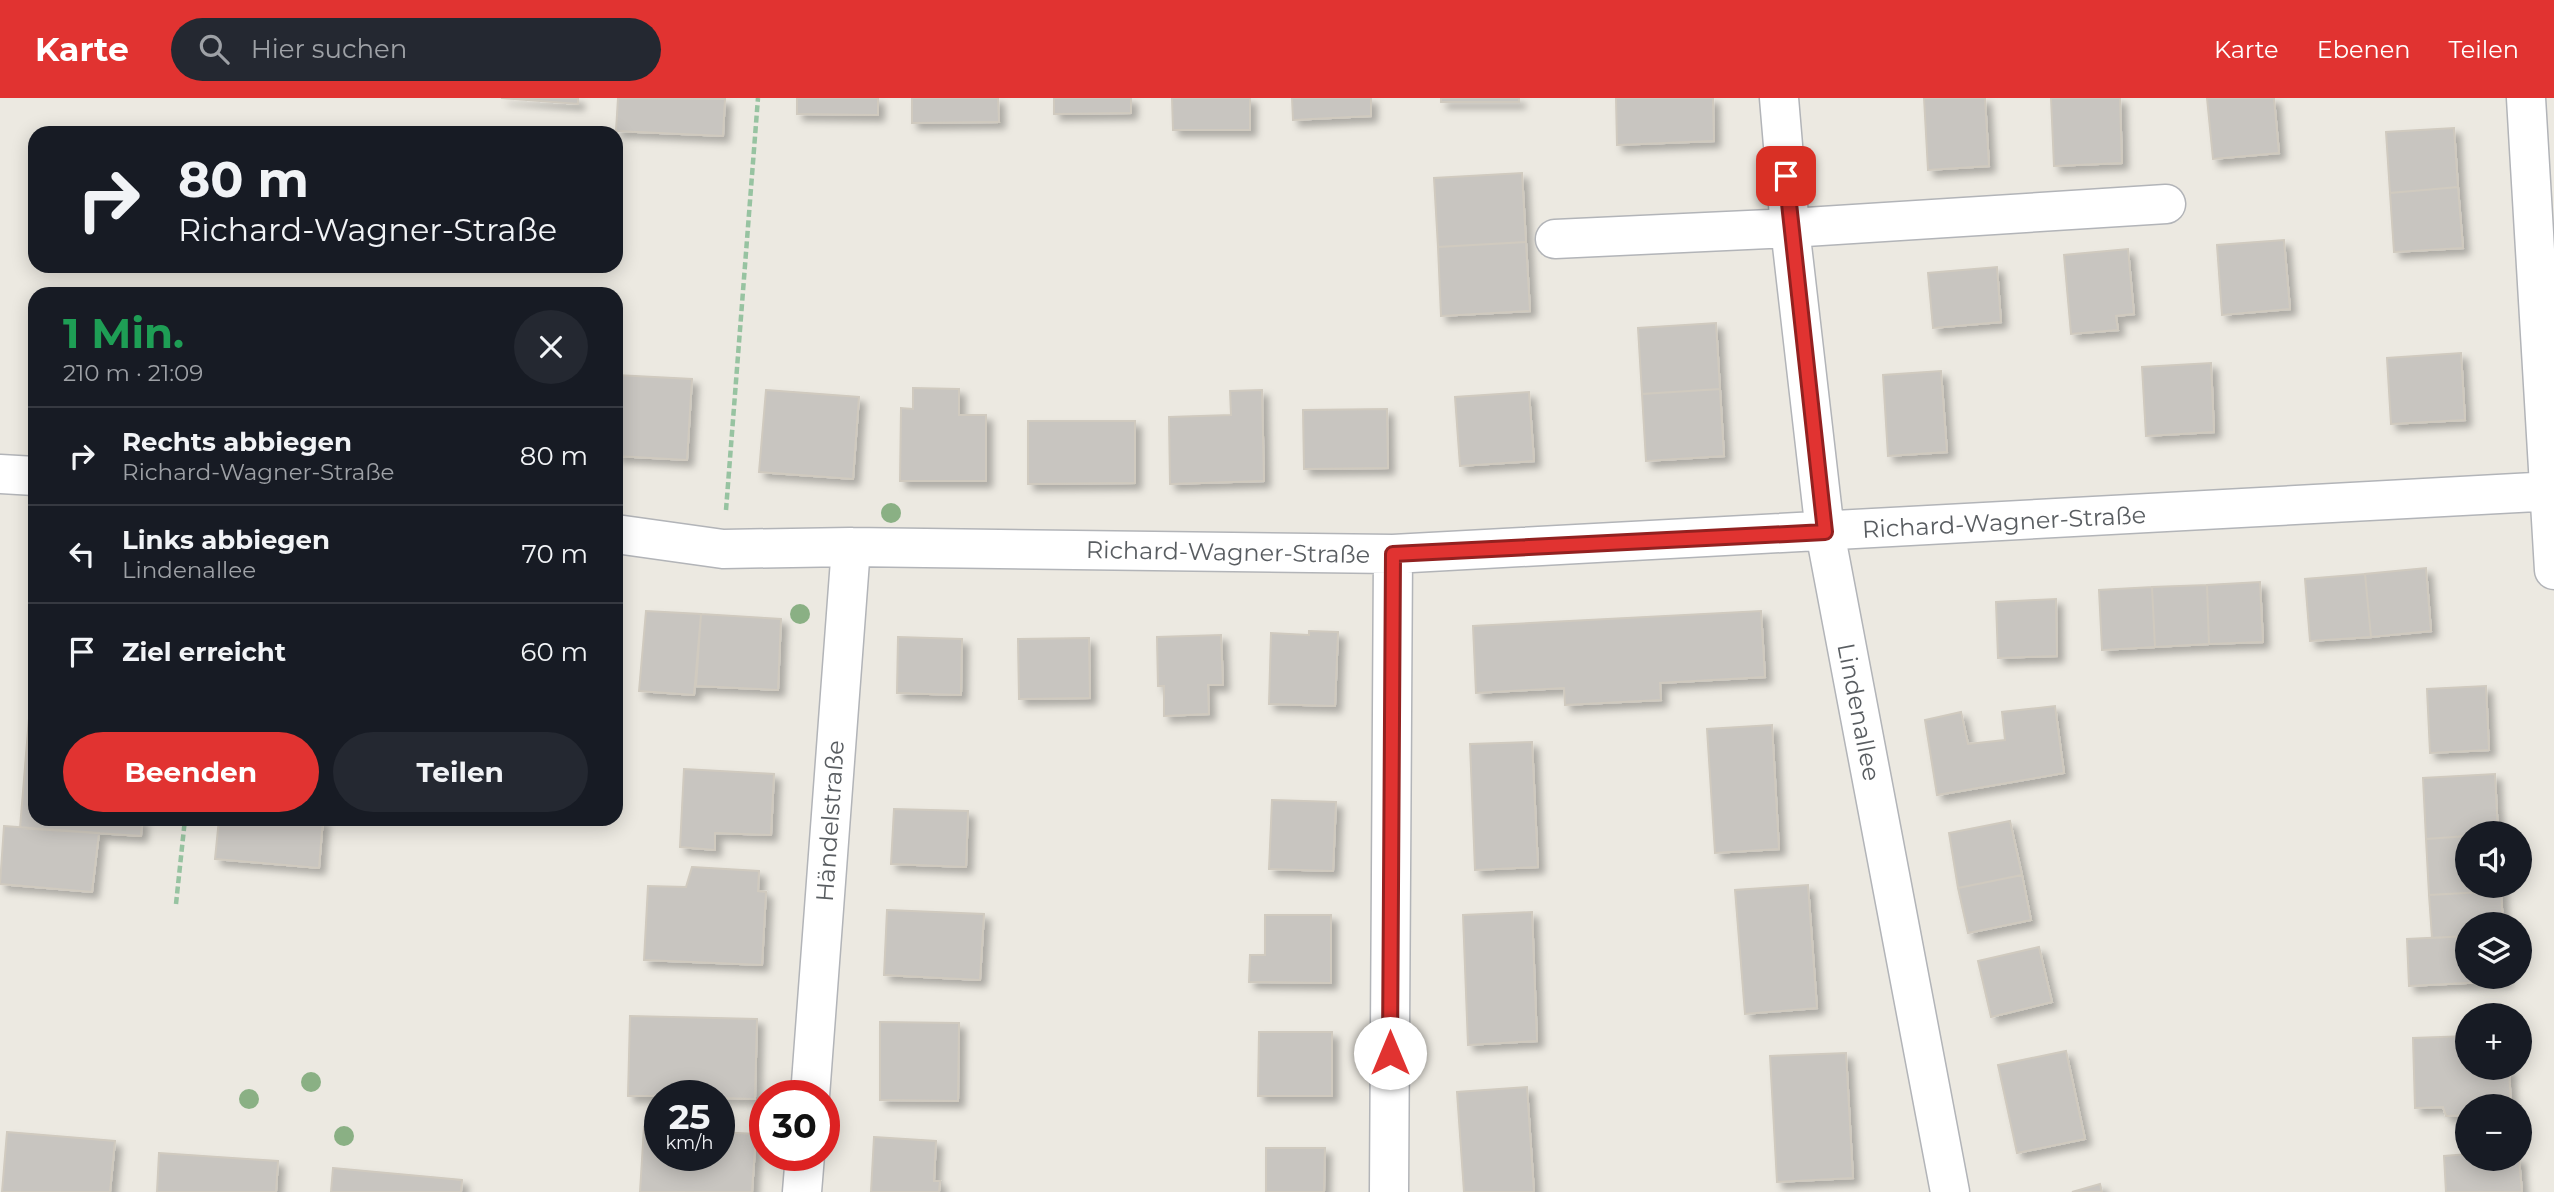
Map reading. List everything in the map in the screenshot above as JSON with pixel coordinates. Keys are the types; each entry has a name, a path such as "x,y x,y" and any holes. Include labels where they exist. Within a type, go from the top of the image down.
{"street":[{"name":"Lindenallee","path":"1779,98 1790,228 1825,532 1950,1192"},
{"path":"2526,98 2552,491 2554,570"},
{"path":"1555,239 1790,228 2166,204"},
{"path":"0,474 28,476"},
{"name":"Richard-Wagner-Straße","path":"623,535 723,549 851,547 1393,554 2552,491"},
{"name":"Händelstraße","path":"811,1080 851,547"},
{"path":"1389,1192 1393,554"},
{"path":"802,1192 804,1171"}],"path":[{"path":"723,549 758,98"},
{"path":"176,904 184,826"}],"building":[{"path":"501,98 578,98 578,104"},
{"path":"618,98 725,99 723,136 623,131 623,126 616,126"},
{"path":"797,98 878,98 878,115 797,114"},
{"path":"912,98 998,98 999,122 912,123"},
{"path":"1054,98 1131,98 1131,113 1054,114"},
{"path":"1172,98 1250,98 1250,130 1173,130"},
{"path":"1292,98 1371,98 1371,116 1293,120"},
{"path":"1441,98 1519,98 1519,102 1441,102"},
{"path":"1616,98 1713,98 1714,141 1617,145"},
{"path":"1924,98 1985,98 1989,166 1928,170"},
{"path":"2051,98 2120,98 2122,163 2054,166"},
{"path":"2207,98 2274,98 2279,153 2213,159"},
{"path":"2454,128 2458,187 2390,193 2386,132"},
{"path":"1522,173 1526,242 1438,247 1434,178"},
{"path":"2458,187 2463,248 2394,252 2390,193"},
{"path":"2284,240 2290,309 2222,315 2217,245"},
{"path":"1526,242 1530,311 1441,316 1438,247"},
{"path":"2128,249 2134,314 2116,316 2118,330 2071,334 2064,255"},
{"path":"1997,267 2001,322 1933,328 1928,273"},
{"path":"1716,323 1720,389 1642,394 1638,328"},
{"path":"2461,353 2465,420 2391,424 2387,358"},
{"path":"2211,363 2214,432 2146,436 2142,367"},
{"path":"1941,371 1947,452 1888,456 1883,375"},
{"path":"623,375 692,379 687,460 623,456"},
{"path":"913,388 959,389 959,415 986,415 986,481 900,481 901,408 913,409"},
{"path":"1720,389 1724,456 1646,461 1642,394"},
{"path":"766,390 859,397 853,479 759,472"},
{"path":"1262,390 1264,481 1170,484 1169,417 1231,415 1230,391"},
{"path":"1529,392 1534,461 1460,466 1455,397"},
{"path":"1387,409 1388,468 1304,469 1303,410"},
{"path":"1028,421 1135,421 1135,483 1028,484"},
{"path":"2426,568 2431,631 2371,637 2365,574"},
{"path":"2365,574 2371,637 2310,641 2305,579"},
{"path":"2260,582 2263,642 2209,644 2207,585"},
{"path":"2207,585 2209,644 2155,647 2152,587"},
{"path":"2152,587 2155,647 2102,650 2099,590"},
{"path":"2056,599 2057,656 1998,658 1996,602"},
{"path":"646,611 701,614 694,695 639,691"},
{"path":"1761,611 1765,677 1660,683 1661,700 1565,705 1564,688 1476,693 1473,626"},
{"path":"701,614 781,619 778,690 696,686"},
{"path":"1309,631 1338,632 1335,706 1269,704 1271,633 1309,635"},
{"path":"1221,635 1223,685 1208,685 1209,714 1164,716 1164,686 1158,686 1157,637"},
{"path":"898,637 962,639 961,695 897,693"},
{"path":"1089,638 1090,698 1019,699 1018,639"},
{"path":"2486,686 2489,750 2430,753 2427,689"},
{"path":"2055,706 2064,773 1937,795 1925,720 1961,712 1968,744 2005,740 2002,712"},
{"path":"1772,725 1779,849 1715,853 1707,729"},
{"path":"28,730 28,826 142,826 141,836 20,828"},
{"path":"1532,742 1538,867 1475,870 1470,744"},
{"path":"684,769 774,774 771,835 715,833 715,850 680,847"},
{"path":"2495,774 2497,821 2455,821 2455,837 2426,839 2423,778"},
{"path":"1272,800 1336,802 1333,871 1269,869"},
{"path":"894,809 968,811 966,867 891,864"},
{"path":"2010,821 2022,875 1958,888 1949,833"},
{"path":"4,826 99,833 92,892 0,884"},
{"path":"218,826 322,826 319,868 215,859"},
{"path":"2455,837 2455,894 2429,895 2426,839"},
{"path":"692,867 759,871 758,891 766,892 762,965 644,960 648,886 686,887"},
{"path":"2022,875 2031,920 1968,933 1958,888"},
{"path":"1808,885 1817,1008 1745,1014 1735,890"},
{"path":"2455,894 2455,898 2501,898 2502,912 2455,912 2455,937 2432,938 2429,895"},
{"path":"887,910 984,914 980,980 884,975"},
{"path":"1532,912 1537,1041 1468,1045 1463,915"},
{"path":"1265,915 1331,915 1331,983 1249,982 1250,955 1265,955"},
{"path":"2455,937 2455,984 2409,986 2407,939"},
{"path":"2039,947 2052,1002 1991,1017 1978,961"},
{"path":"630,1016 757,1019 755,1080 749,1080 749,1099 735,1098 735,1080 644,1080 644,1096 628,1096"},
{"path":"880,1022 959,1023 958,1101 880,1100"},
{"path":"1259,1032 1332,1032 1332,1096 1258,1096"},
{"path":"2455,1036 2455,1080 2510,1080 2510,1094 2455,1094 2455,1116 2446,1116 2443,1107 2415,1108 2413,1038"},
{"path":"2066,1051 2085,1139 2017,1153 1998,1065"},
{"path":"1846,1053 1853,1178 1777,1182 1770,1056"},
{"path":"1527,1087 1534,1192 1464,1192 1457,1092"},
{"path":"644,1127 644,1171 735,1171 735,1133 749,1134 749,1171 753,1171 752,1192 640,1192"},
{"path":"7,1132 115,1141 110,1192 2,1192"},
{"path":"874,1137 936,1141 934,1181 940,1181 939,1192 871,1192"},
{"path":"1266,1148 1325,1148 1324,1192 1266,1192"},
{"path":"159,1153 278,1161 276,1192 157,1192"},
{"path":"2455,1155 2455,1171 2520,1171 2522,1192 2446,1192 2444,1156"},
{"path":"333,1168 462,1180 461,1192 331,1192"},
{"path":"2100,1184 2102,1192 2072,1192"}],"route":[{"path":"1390,1053 1393,554 1825,532 1786,176"}]}
